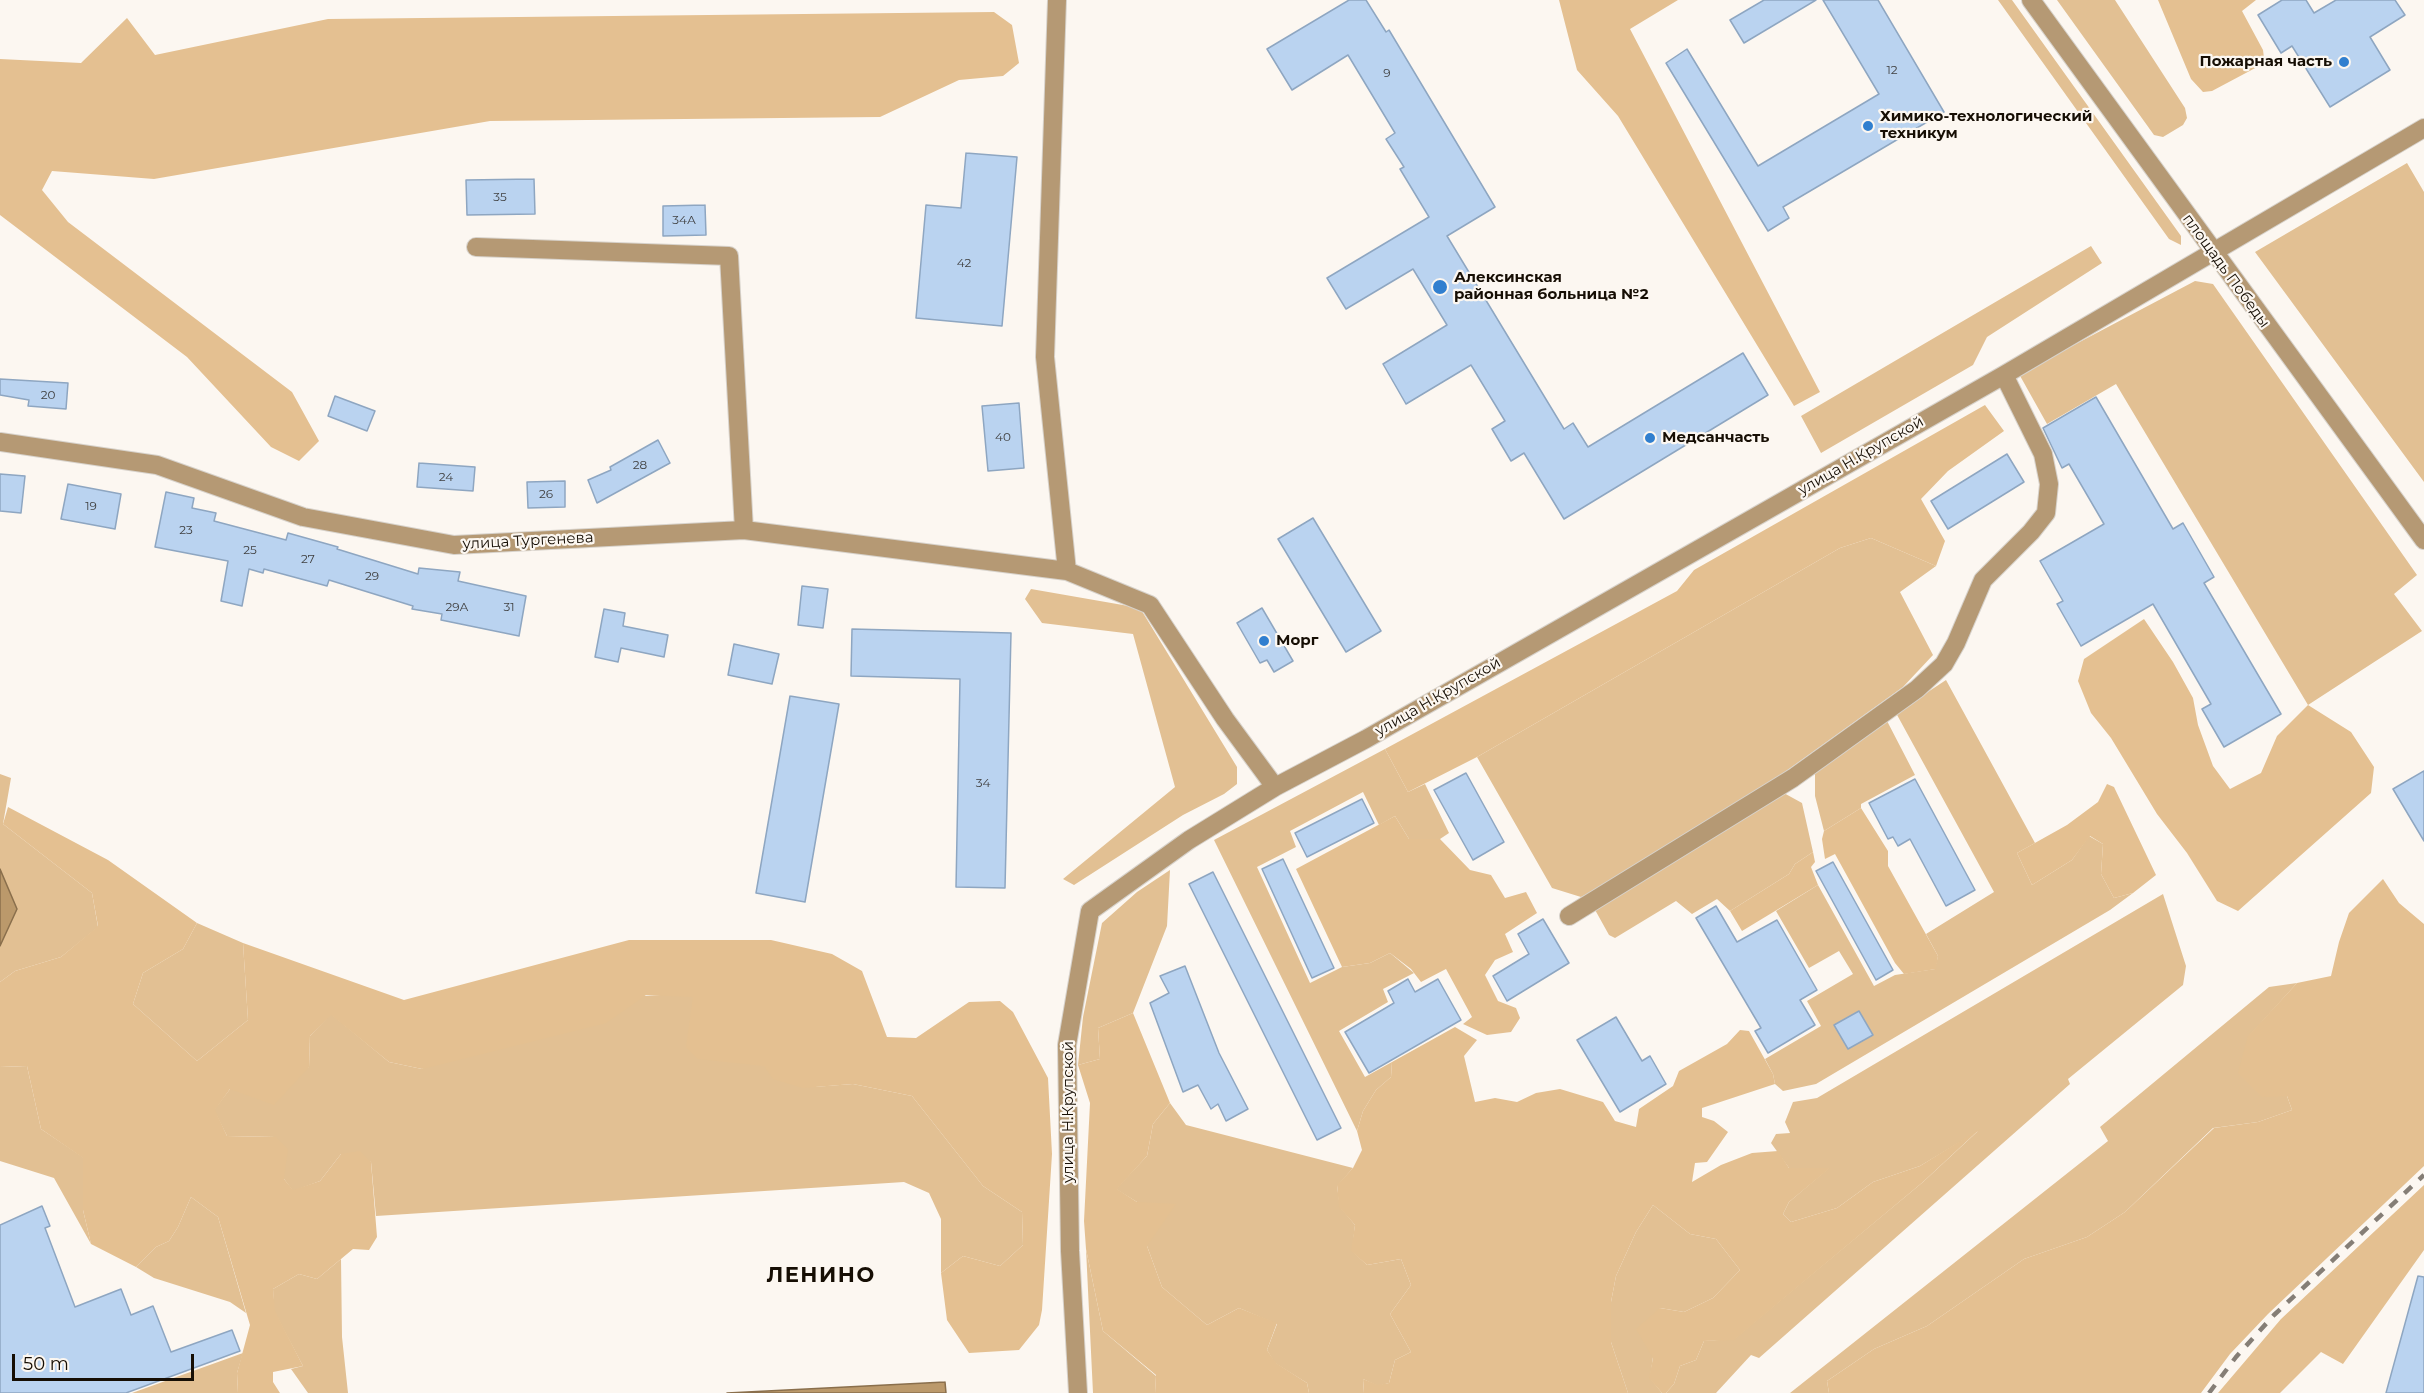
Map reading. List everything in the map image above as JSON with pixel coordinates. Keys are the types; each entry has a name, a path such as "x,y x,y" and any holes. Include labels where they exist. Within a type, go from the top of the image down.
{"street":[{"path":"1057,0 1045,357 1067,571"},
{"name":"площадь Победы","path":"2031,0 2424,540"},
{"name":"улица Н.Крупской","path":"1078,1393 1070,1251 1067,1046 1090,911 1189,840 1275,787 1376,733 2004,375 2424,128"},
{"path":"476,247 729,256 744,531"},
{"path":"1569,916 1793,778 1917,690 1944,664 1956,643 1983,580 2031,532 2046,513 2049,484 2043,454 2004,375"},
{"name":"улица Тургенева","path":"0,442 157,465 303,517 454,544 744,531 1067,571 1150,605 1225,719 1275,787"}],"shaded area":[{"path":"1559,0 1678,0 1630,29 1820,392 1794,406 1618,116 1577,70"},
{"path":"1998,0 2012,0 2181,236 2181,245 2169,239"},
{"path":"2057,0 2115,0 2185,108 2187,118 2183,125 2163,137 2154,135"},
{"path":"2158,0 2256,0 2242,11 2263,50 2264,58 2259,66 2212,91 2203,92 2191,79"},
{"path":"994,12 1012,25 1019,63 1003,76 959,80 880,117 490,121 154,179 52,171 42,190 68,222 292,392 319,441 299,461 271,447 187,357 0,215 0,59 81,63 127,18 155,55 328,19"},
{"path":"2407,163 2424,192 2424,482 2255,252"},
{"path":"2091,246 2102,263 1987,337 1973,365 1821,453 1801,416"},
{"path":"2195,281 2213,284 2417,575 2394,594 2422,631 2308,705 2116,384 2047,424 2019,374"},
{"path":"1985,405 2004,431 1948,471 1921,499 1945,541 1936,566 1871,538 1840,548 1477,757 1408,792 1385,749 1677,591 1694,570"},
{"path":"1871,538 1936,566 1900,592 1933,655 1903,687 1782,774 1628,874 1581,897 1552,888 1477,757 1840,548"},
{"path":"1031,589 1140,608 1237,767 1237,784 1224,794 1183,815 1074,885 1063,879 1175,787 1133,634 1042,623 1025,599"},
{"path":"2144,619 2173,662 2193,698 2198,725 2213,766 2230,789 2261,773 2277,736 2308,705 2351,732 2374,767 2371,793 2238,911 2217,901 2187,853 2157,814 2111,738 2091,713 2078,681 2084,659"},
{"path":"1946,680 2035,843 2017,853 2032,885 2072,860 2089,836 2103,844 2101,874 2114,898 2133,893 2110,910 1816,1084 1783,1091 1775,1084 1773,1074 1765,1059 1821,1026 1807,1001 1853,974 1839,951 1809,968 1776,911 1818,885 1874,986 1895,975 1935,969 1938,956 1926,934 1994,892 1896,713"},
{"path":"1886,719 1915,775 1861,804 1861,808 1824,831 1815,796 1815,770"},
{"path":"1385,749 1408,792 1425,784 1449,833 1440,839 1409,839 1395,816 1379,825 1363,792 1290,831 1296,847 1257,867 1310,983 1342,967 1370,963 1390,953 1414,973 1383,989 1388,1002 1339,1031 1365,1077 1392,1062 1391,1077 1376,1090 1363,1111 1357,1131 1214,840"},
{"path":"0,774 11,778 3,824 92,893 98,927 61,957 15,971 0,982 0,946 17,909 0,869"},
{"path":"2107,784 2114,787 2156,875 2133,893 2114,898 2101,874 2103,844 2090,836 2072,860 2032,885 2017,853 2067,825 2098,802"},
{"path":"1782,792 1802,803 1813,852 1795,864 1789,874 1730,911 1717,899 1692,914 1676,901 1615,938 1609,935 1594,908"},
{"path":"8,807 108,860 197,923 183,949 143,973 133,1004 197,1061 248,1020 243,943 404,1000 629,940 771,940 832,954 862,971 887,1037 916,1038 969,1002 1000,1001 1013,1012 1048,1078 1052,1154 1042,1310 1039,1325 1019,1350 969,1353 947,1320 941,1273 963,1256 1000,1266 1023,1245 1022,1212 983,1186 912,1096 853,1084 803,1088 773,1079 764,1066 698,1059 686,1047 693,997 646,995 606,1023 422,1069 389,1062 331,1015 310,1036 309,1067 274,1105 230,1089 215,1110 227,1136 276,1137 288,1149 284,1179 293,1190 320,1181 341,1154 360,1151 371,1162 377,1237 369,1250 353,1249 317,1279 299,1274 273,1289 275,1311 303,1366 273,1372 273,1382 280,1393 238,1393 237,1373 250,1325 218,1217 191,1197 169,1241 156,1247 136,1267 91,1244 83,1210 83,1158 41,1129 27,1066 0,1067 0,982 15,971 61,957 98,926 92,893 3,824"},
{"path":"1861,808 1888,851 1888,866 1938,956 1936,969 1904,974 1895,963 1835,854 1825,859 1822,839 1824,831"},
{"path":"1395,816 1409,839 1440,839 1470,870 1491,875 1505,898 1526,892 1537,913 1505,934 1513,952 1495,960 1485,975 1498,1001 1516,1008 1520,1018 1511,1032 1487,1035 1463,1024 1472,1017 1446,969 1421,982 1411,969 1390,953 1370,963 1342,967 1296,869"},
{"path":"1813,852 1815,862 1811,867 1818,885 1742,931 1730,911 1789,874 1795,864"},
{"path":"0,869 17,909 0,946"},
{"path":"1170,870 1167,926 1133,1013 1098,1028 1100,1059 1078,1065 1083,1017 1102,923 1137,892"},
{"path":"2383,879 2399,903 2424,924 2424,1166 2268,1314 2230,1354 2201,1393 1829,1393 1827,1381 1874,1349 1927,1326 2024,1259 2087,1237 2125,1212 2214,1128 2258,1122 2292,1110 2287,1096 2262,1097 2238,1073 2248,1036 2297,983 2331,976 2349,913"},
{"path":"2163,894 2186,966 2183,985 2068,1079 2070,1084 1759,1358 1751,1355 1716,1393 1666,1393 1674,1384 1680,1366 1696,1360 1704,1341 1734,1339 1923,1182 1978,1131 1920,1166 1873,1182 1837,1208 1791,1222 1783,1214 1789,1202 1829,1168 1789,1168 1771,1143 1776,1134 1790,1133 1785,1122 1793,1102 1817,1098"},
{"path":"197,923 243,943 248,1020 197,1061 133,1004 143,973 183,949"},
{"path":"2297,983 2249,1036 2287,1096 2292,1110 2258,1122 2213,1128 2125,1212 2087,1237 2024,1259 1927,1326 1874,1349 1827,1381 1829,1393 1790,1393 2108,1141 2100,1127 2269,987"},
{"path":"699,993 813,1087 853,1084 912,1096 983,1186 1022,1212 1023,1245 1000,1266 963,1256 941,1273 941,1219 929,1193 904,1182 376,1216 371,1162 341,1154 320,1181 293,1191 284,1179 275,1137 227,1136 214,1110 230,1089 309,1067 310,1036 331,1014 389,1062 422,1069 453,1047 585,999"},
{"path":"1133,1013 1170,1103 1153,1124 1147,1156 1117,1189 1137,1202 1176,1204 1147,1246 1162,1287 1207,1325 1239,1308 1277,1323 1267,1350 1276,1363 1307,1383 1309,1393 1155,1393 1156,1375 1103,1331 1086,1249 1084,1221 1090,1103 1078,1065 1100,1059 1098,1028"},
{"path":"1455,1027 1477,1040 1464,1056 1475,1102 1495,1098 1517,1102 1536,1093 1560,1089 1603,1102 1615,1121 1636,1127 1639,1109 1673,1086 1679,1071 1727,1044 1740,1030 1749,1031 1773,1074 1775,1084 1702,1108 1702,1117 1714,1121 1728,1132 1707,1162 1695,1163 1692,1182 1721,1165 1752,1153 1778,1151 1789,1168 1830,1168 1789,1202 1783,1214 1791,1222 1837,1208 1873,1182 1920,1166 1981,1128 1923,1182 1734,1340 1704,1341 1696,1360 1680,1366 1674,1384 1666,1393 1662,1393 1649,1378 1653,1358 1636,1329 1660,1308 1684,1312 1713,1298 1740,1270 1716,1239 1690,1234 1653,1205 1636,1232 1616,1276 1611,1302 1611,1342 1628,1393 1364,1393 1363,1379 1378,1385 1389,1383 1395,1360 1411,1352 1390,1314 1411,1285 1401,1259 1367,1265 1351,1251 1355,1225 1339,1207 1337,1185 1353,1168 1362,1150 1357,1131 1363,1111 1376,1090 1391,1077 1392,1062"},
{"path":"27,1066 41,1129 84,1158 83,1210 91,1244 54,1178 0,1161 0,1067"},
{"path":"1170,1103 1186,1125 1353,1168 1337,1186 1340,1207 1355,1225 1352,1251 1367,1265 1401,1259 1411,1285 1390,1314 1411,1352 1395,1360 1389,1383 1378,1386 1363,1379 1364,1393 1309,1393 1307,1383 1275,1363 1267,1350 1277,1324 1239,1308 1207,1325 1162,1287 1147,1246 1137,1202 1116,1189 1147,1156 1153,1124"},
{"path":"2424,1185 2424,1250 2343,1364 2321,1352 2280,1393 2218,1393 2281,1319"},
{"path":"191,1197 218,1217 246,1313 230,1302 154,1278 136,1267 156,1247 169,1241"},
{"path":"1653,1205 1690,1234 1716,1239 1740,1270 1713,1298 1684,1312 1660,1308 1650,1378 1662,1393 1628,1393 1611,1342 1611,1302 1616,1276 1636,1232"},
{"path":"1086,1249 1103,1331 1156,1376 1155,1393 1093,1393"},
{"path":"341,1259 342,1337 348,1393 308,1393 291,1369 303,1366 274,1311 273,1289 299,1274 317,1279"},
{"path":"243,1353 237,1373 238,1393 132,1393"},
{"path":"945,1382 946,1393 727,1393"}],"building":[{"path":"1349,0 1366,0 1386,32 1389,30 1495,207 1447,236 1564,429 1573,423 1588,447 1743,353 1768,395 1564,519 1524,453 1511,461 1492,429 1505,421 1471,365 1406,404 1383,364 1447,325 1413,269 1346,309 1327,278 1429,217 1400,169 1404,167 1386,139 1395,133 1348,55 1292,90 1267,49"},
{"path":"1764,0 1816,0 1744,43 1730,20"},
{"path":"1823,0 1878,0 1944,112 1783,207 1789,218 1768,231 1666,63 1687,49 1758,166 1879,94"},
{"name":"Пожарная часть","path":"2282,0 2306,0 2314,13 2336,0 2395,0 2405,15 2370,37 2390,70 2330,107 2292,46 2281,53 2258,15"},
{"path":"966,153 1017,157 1002,326 916,318 926,205 961,208"},
{"path":"534,179 535,214 467,215 466,180"},
{"path":"705,205 706,235 663,236 663,206"},
{"path":"0,379 68,383 66,409 28,406 29,400 0,395"},
{"path":"335,396 375,411 367,431 328,416"},
{"path":"2096,397 2173,529 2183,523 2214,577 2204,583 2281,714 2224,747 2202,709 2211,704 2153,604 2081,646 2057,604 2063,601 2040,561 2104,524 2069,464 2062,468 2043,428"},
{"path":"1019,403 1024,468 988,471 982,406"},
{"path":"658,440 670,463 597,503 588,480 611,470 610,467"},
{"path":"2007,454 2024,482 1948,529 1931,501"},
{"path":"419,463 475,467 473,491 417,487"},
{"path":"0,474 25,476 21,513 0,511"},
{"path":"565,481 565,507 528,508 527,482"},
{"path":"68,484 121,494 115,529 61,519"},
{"path":"166,492 194,498 192,508 216,513 214,521 286,540 288,533 418,574 419,568 460,572 458,581 526,596 519,636 441,620 442,614 412,609 413,606 329,580 327,586 264,569 263,573 249,569 242,606 221,601 228,561 155,547"},
{"path":"1313,518 1381,631 1346,652 1278,539"},
{"path":"802,586 828,589 823,628 798,625"},
{"name":"Морг","path":"1262,608 1293,661 1274,672 1267,660 1260,663 1237,623"},
{"path":"604,609 625,613 623,626 668,635 664,657 621,648 618,662 595,657"},
{"path":"852,629 1011,633 1005,888 956,887 960,679 851,676"},
{"path":"734,644 779,654 772,684 728,675"},
{"path":"790,696 839,704 805,902 756,893"},
{"path":"2424,771 2424,841 2393,789"},
{"path":"1466,773 1504,842 1473,860 1434,790"},
{"path":"1915,779 1975,890 1946,906 1910,839 1898,846 1893,837 1888,839 1869,803"},
{"path":"1362,799 1374,823 1307,857 1295,833"},
{"path":"1283,859 1334,968 1312,978 1262,869"},
{"path":"1833,862 1893,970 1876,980 1816,871"},
{"path":"1213,872 1341,1128 1317,1140 1189,884"},
{"path":"1716,906 1737,942 1777,920 1817,990 1800,1000 1815,1025 1768,1053 1755,1031 1761,1028 1696,918"},
{"path":"1543,919 1569,963 1507,1001 1493,976 1529,954 1518,934"},
{"path":"1185,966 1219,1053 1248,1109 1226,1121 1218,1104 1211,1109 1198,1085 1183,1092 1150,1003 1169,993 1160,976"},
{"path":"1408,979 1415,992 1438,979 1461,1020 1369,1073 1345,1032 1394,1003 1388,991"},
{"path":"1859,1011 1873,1035 1848,1049 1834,1025"},
{"path":"1616,1017 1642,1061 1650,1056 1666,1084 1620,1112 1577,1040"},
{"path":"42,1206 50,1226 45,1228 75,1307 121,1289 131,1315 153,1306 171,1352 232,1330 240,1351 126,1393 0,1393 0,1225"},
{"path":"2418,1276 2424,1277 2424,1393 2386,1393"}],"railway":[{"path":"2209,1393 2236,1357 2274,1315 2424,1175"}],"place":[{"name":"Пожарная часть","path":"2344,62"},
{"name":"Химико-технологический техникум","path":"1868,126"},
{"name":"Алексинская районная больница №2","path":"1440,287"},
{"name":"Медсанчасть","path":"1650,438"},
{"name":"Морг","path":"1264,641"}],"district":[{"name":"ЛЕНИНО","path":"821,1276"}]}
